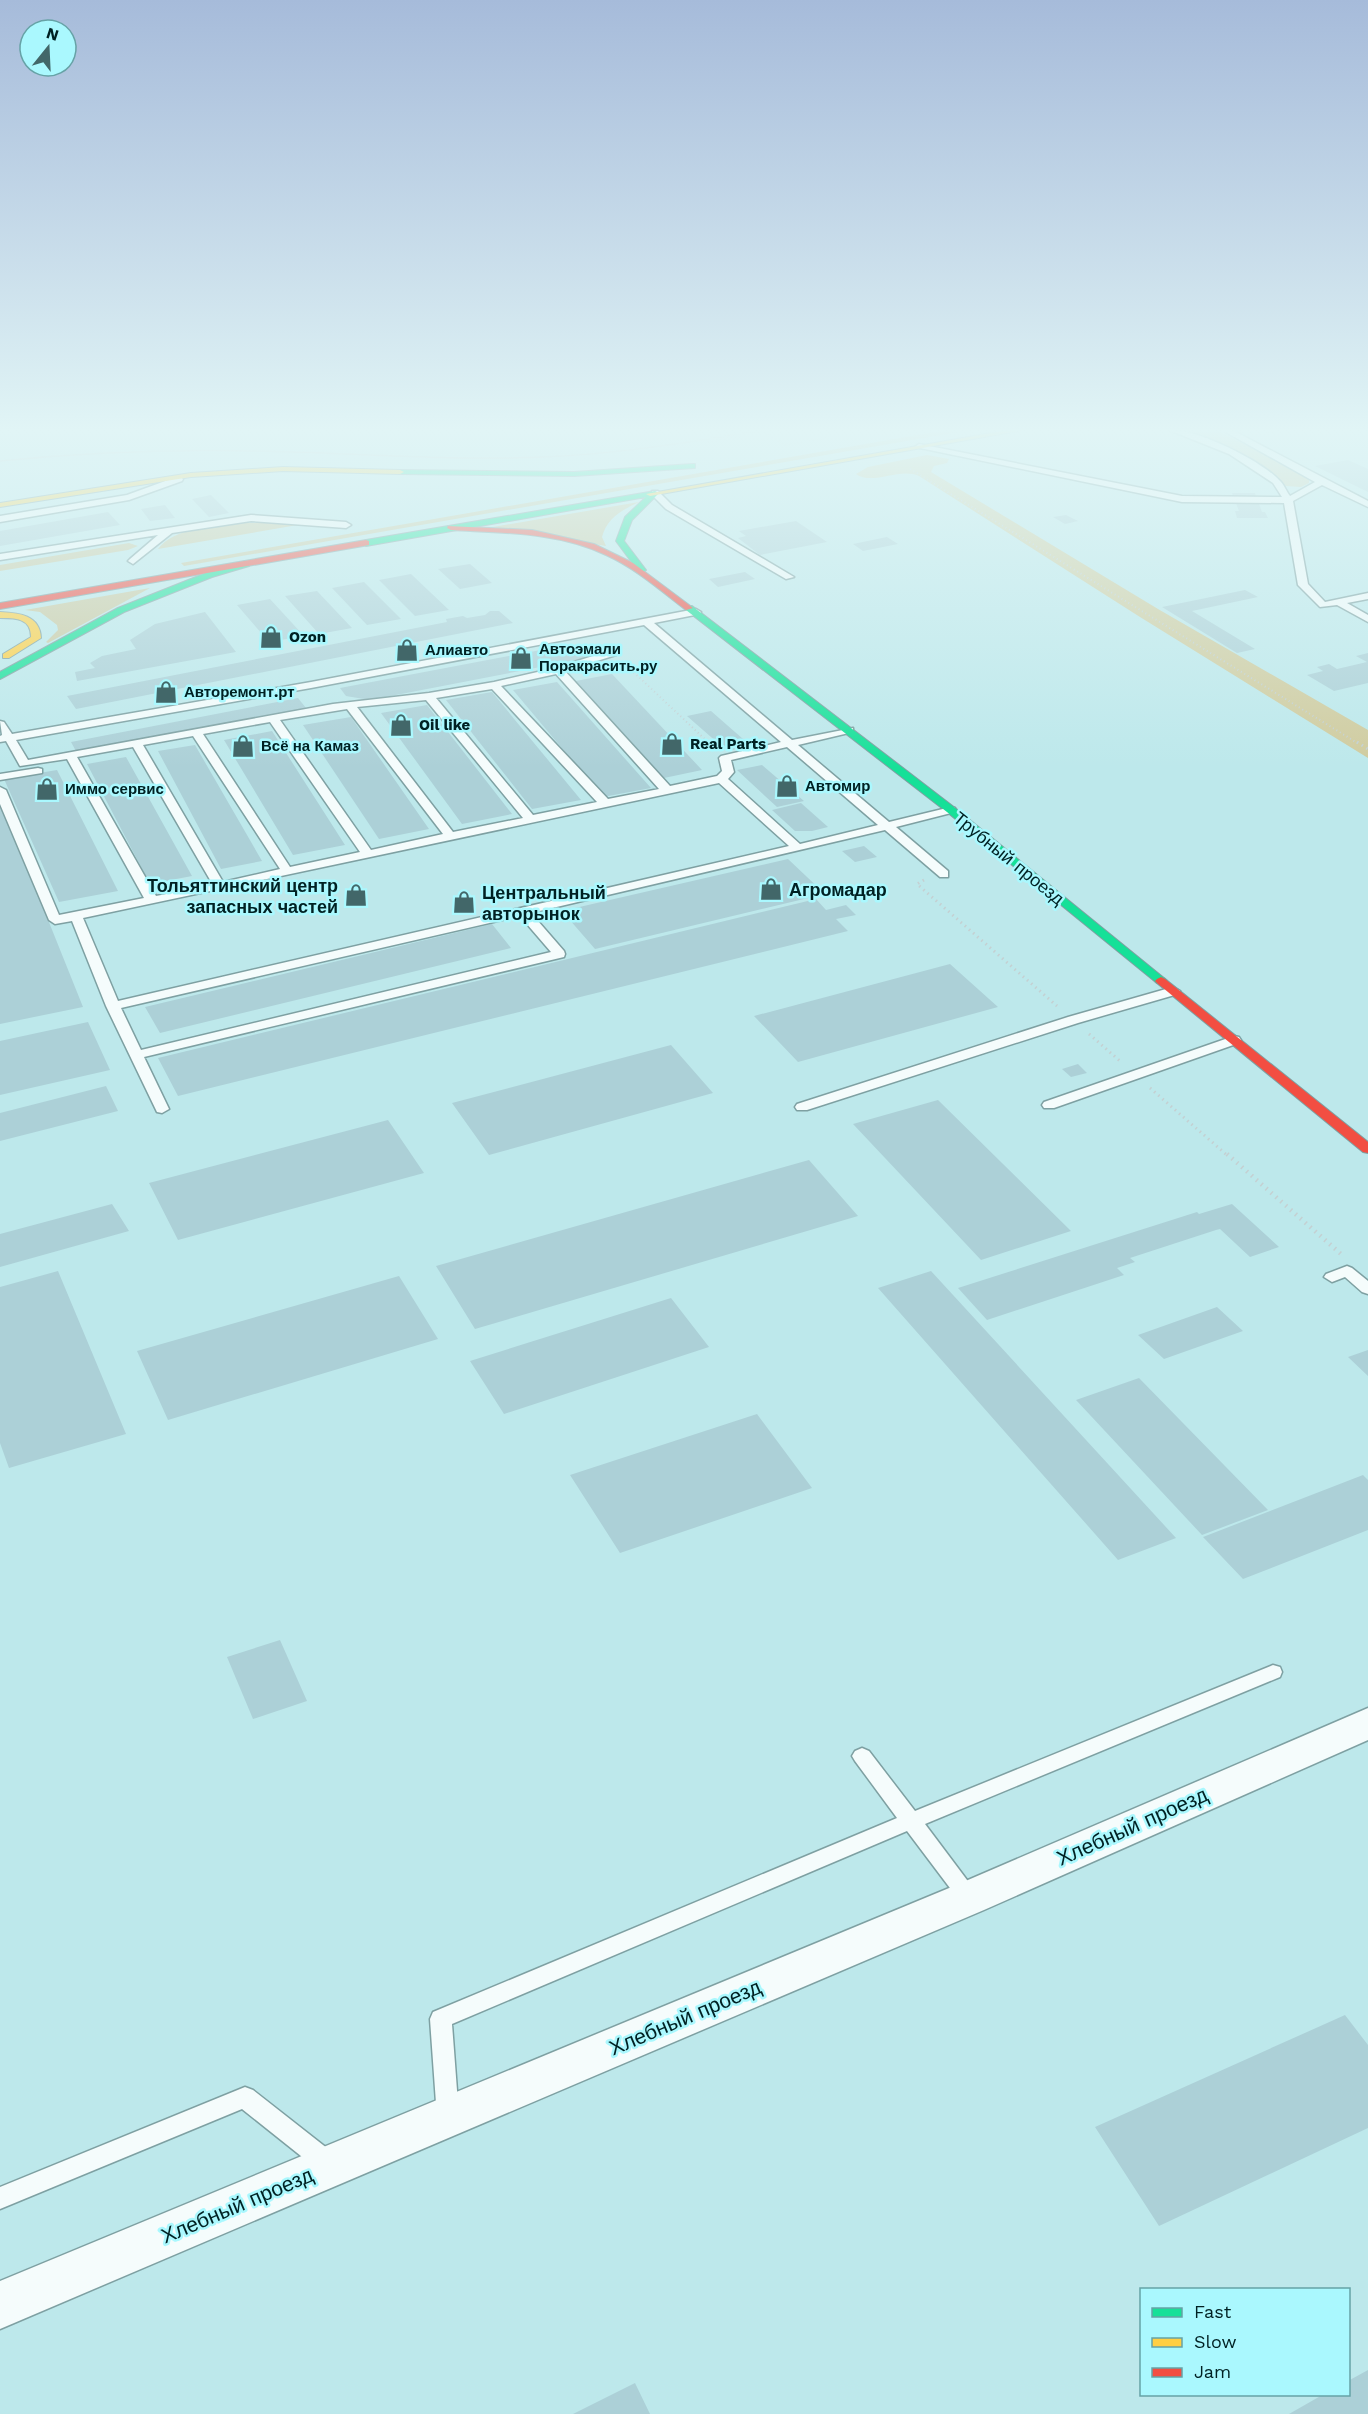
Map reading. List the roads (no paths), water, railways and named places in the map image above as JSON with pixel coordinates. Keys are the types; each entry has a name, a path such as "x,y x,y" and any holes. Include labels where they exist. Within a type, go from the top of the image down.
{"main road":[{"path":"0,606 367,543"},
{"path":"576,543 607,552 645,574"},
{"path":"621,543 645,574"},
{"path":"131,561 164,560 178,565 176,570 153,580"},
{"path":"0,676 121,610 190,582 250,563"},
{"name":"Трубный проезд","path":"645,574 951,810 1368,1149"},
{"path":"0,615 20,616 35,622 38,630 36,638 28,645 0,659"}],"street":[{"name":"Хлебный проезд","path":"0,2305 969,1898 1368,1722"}],"lane":[{"path":"0,557 93,543"},
{"path":"131,561 154,543"},
{"path":"730,543 789,577"},
{"path":"1296,543 1303,585 1323,605 1368,596"},
{"path":"1338,602 1368,619"},
{"path":"4,738 322,696 696,612"},
{"path":"646,622 944,874"},
{"path":"0,777 137,744 273,718 322,696 350,705 429,696 494,685 558,670 612,653"},
{"path":"558,670 667,790"},
{"path":"494,685 605,803"},
{"path":"429,696 530,819"},
{"path":"350,705 450,836"},
{"path":"273,718 368,854"},
{"path":"0,724 4,738 15,746 24,765 74,760"},
{"path":"0,790 55,920 220,887 721,779 728,772 725,758 849,730"},
{"path":"197,733 286,871"},
{"path":"137,744 220,887"},
{"path":"74,760 152,900"},
{"path":"721,779 798,848"},
{"path":"113,1006 798,848 951,810"},
{"path":"137,1055 559,954 523,912"},
{"path":"76,916 113,1006 162,1109"},
{"path":"802,1107 1073,1020 1173,991"},
{"path":"1049,1105 1234,1040"},
{"path":"1332,1277 1347,1271 1366,1284"},
{"path":"448,2117 441,2019 1273,1671"},
{"path":"862,1756 969,1898"},
{"path":"0,2199 245,2097 331,2166"}],"place":[{"name":"Ozon","path":"271,637"},
{"name":"Алиавто","path":"407,650"},
{"name":"Автоэмали Поракрасить.ру","path":"521,658"},
{"name":"Авторемонт.рт","path":"166,692"},
{"name":"Oil like","path":"401,725"},
{"name":"Real Parts","path":"672,744"},
{"name":"Всё на Камаз","path":"243,746"},
{"name":"Автомир","path":"787,786"},
{"name":"Иммо сервис","path":"47,789"},
{"name":"Агромадар","path":"771,889"},
{"name":"Тольяттинский центр запасных частей","path":"356,895"},
{"name":"Центральный авторынок","path":"464,902"}]}
